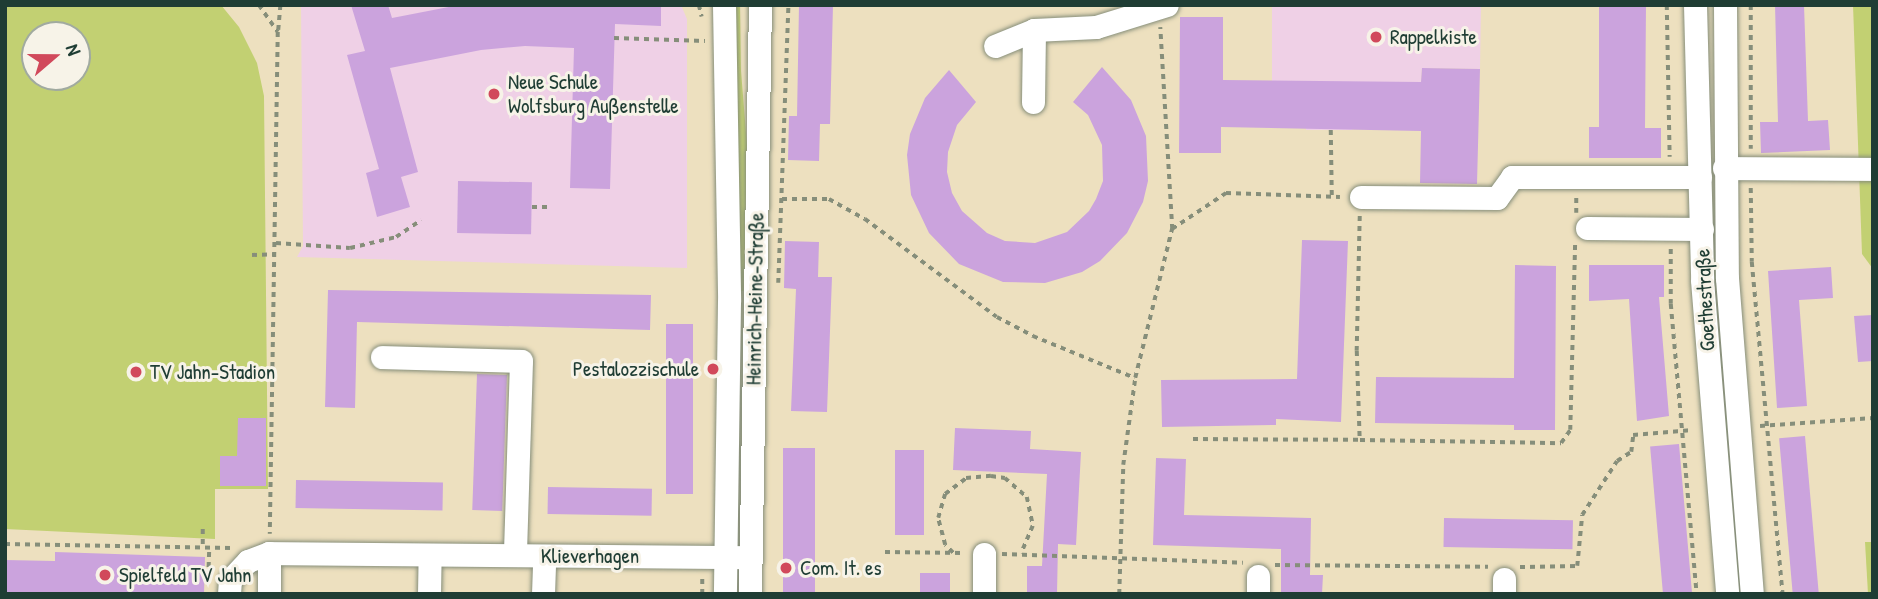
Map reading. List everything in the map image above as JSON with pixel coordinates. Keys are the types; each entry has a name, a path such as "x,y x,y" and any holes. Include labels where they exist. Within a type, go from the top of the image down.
{"street":[{"name":"Heinrich-Heine-Straße","path":"750,594 760,5"},
{"name":"Goethestraße","path":"1695,5 1702,229 1713,429 1727,594"},
{"name":"Goethestraße","path":"1725,5 1724,168 1727,278 1752,594"},
{"name":"Heinrich-Heine-Straße","path":"723,10 729,301 725,594"},
{"path":"995,46 1034,30 1096,27 1163,13"},
{"path":"1033,103 1034,30"},
{"path":"1724,168 1873,169"},
{"path":"1361,197 1497,198 1512,177 1700,177"},
{"path":"1579,229 1702,229"},
{"path":"382,357 521,361 515,555"},
{"name":"Klieverhagen","path":"229,594 230,580 248,561 270,553 750,558"},
{"path":"268,594 270,553"},
{"path":"984,554 984,594"},
{"path":"429,594 430,555"},
{"path":"543,594 544,556"}],"path":[{"path":"259,5 278,32"},
{"path":"270,553 280,5"},
{"path":"778,288 788,5"},
{"path":"1667,5 1670,177"},
{"path":"1751,5 1752,262 1783,594"},
{"path":"1119,594 1123,465 1135,379 1172,229 1163,13"},
{"path":"614,38 705,41"},
{"path":"1331,130 1332,197"},
{"path":"1193,439 1560,443 1570,430 1579,229 1577,176"},
{"path":"1172,229 1226,193 1361,197 1357,298 1360,440"},
{"path":"782,199 829,199 865,219 997,317 1032,336 1135,379"},
{"path":"532,207 547,207"},
{"path":"276,243 350,248 396,237 422,220"},
{"path":"1670,228 1671,304 1697,594"},
{"path":"252,255 275,254"},
{"path":"1738,427 1873,418"},
{"path":"885,552 1119,557 1258,575 1505,577 1577,566 1582,515 1617,461 1631,452 1633,435 1713,429"},
{"path":"954,553 945,545 940,533 937,518 940,505 953,485 965,478 979,475 1005,478 1027,497 1033,526 1021,554"},
{"path":"203,529 208,582"},
{"path":"5,544 233,548"}],"shaded area":[{"name":"Neue Schule Wolfsburg Außenstelle","path":"301,5 681,5 687,19 687,268 297,257 303,246"},
{"name":"Rappelkiste","path":"1272,5 1481,5 1480,69 1422,68 1421,82 1352,82 1352,130 1306,130 1306,81 1272,81"}],"green space":[{"name":"TV Jahn-Stadion","path":"5,5 221,5 239,27 257,63 264,96 268,489 215,489 215,539 5,529"},
{"path":"734,5 740,5 741,71 747,145 744,291 739,291"},
{"path":"1853,5 1873,5 1873,269 1862,254"},
{"path":"1865,542 1873,542 1873,594 1868,594"}],"building":[{"path":"351,5 388,5 392,18 459,5 661,5 661,26 615,24 610,189 570,188 574,48 525,46 481,50 390,68 418,172 401,177 410,207 377,217 366,173 379,169 347,55 365,51"},
{"path":"799,5 833,5 830,124 820,124 819,161 788,160 789,116 797,116"},
{"path":"1599,5 1646,5 1645,128 1661,128 1661,158 1589,158 1589,127 1599,127"},
{"path":"1775,5 1804,5 1808,121 1828,120 1830,150 1761,153 1760,122 1778,122"},
{"path":"1180,17 1223,17 1223,80 1421,82 1422,68 1480,69 1477,184 1420,183 1421,131 1221,127 1221,153 1179,153"},
{"path":"1102,67 1131,100 1146,136 1148,181 1143,202 1127,233 1100,261 1082,272 1045,283 1003,282 959,264 929,233 911,195 907,155 910,134 925,98 949,70 976,102 957,125 948,152 947,172 952,193 962,211 987,233 1005,241 1035,243 1067,232 1089,211 1103,181 1102,145 1088,115 1073,102"},
{"path":"458,181 532,182 531,234 457,233"},
{"path":"1302,240 1348,241 1341,422 1276,419 1276,425 1162,427 1161,380 1297,379"},
{"path":"785,241 819,242 818,277 832,277 827,412 791,411 796,289 784,288"},
{"path":"1515,265 1556,266 1555,430 1514,430 1514,425 1375,423 1376,377 1514,378"},
{"path":"1589,265 1664,265 1664,297 1659,297 1669,416 1637,421 1629,299 1589,301"},
{"path":"1831,267 1833,298 1799,300 1807,406 1777,408 1768,271"},
{"path":"328,290 651,295 650,330 357,322 355,408 325,407"},
{"path":"1873,315 1873,361 1858,362 1854,316"},
{"path":"666,324 693,324 693,494 666,494"},
{"path":"477,374 507,375 502,511 472,510"},
{"path":"238,418 266,418 266,486 220,486 220,456 237,456"},
{"path":"955,428 1031,431 1030,449 1081,452 1076,545 1058,544 1057,594 1027,594 1027,566 1042,566 1047,474 953,470"},
{"path":"1805,436 1819,594 1793,594 1779,438"},
{"path":"1679,444 1692,593 1663,594 1650,447"},
{"path":"783,448 815,448 815,594 783,594"},
{"path":"895,450 924,450 924,535 895,535"},
{"path":"1156,458 1186,459 1184,515 1311,518 1310,575 1323,575 1322,594 1281,594 1281,549 1153,545"},
{"path":"296,480 443,483 442,511 296,508"},
{"path":"548,487 652,489 652,516 548,514"},
{"path":"1444,518 1573,520 1572,549 1443,547"},
{"name":"Spielfeld TV Jahn","path":"55,552 205,557 204,594 5,594 5,560 55,561"},
{"path":"920,573 950,573 950,594 920,594"}],"place":[{"name":"Rappelkiste","path":"1376,37"},
{"name":"Neue Schule Wolfsburg Außenstelle","path":"494,94"},
{"name":"Pestalozzischule","path":"713,369"},
{"name":"TV Jahn-Stadion","path":"136,372"},
{"name":"Com. It. es","path":"786,568"},
{"name":"Spielfeld TV Jahn","path":"105,575"}]}
